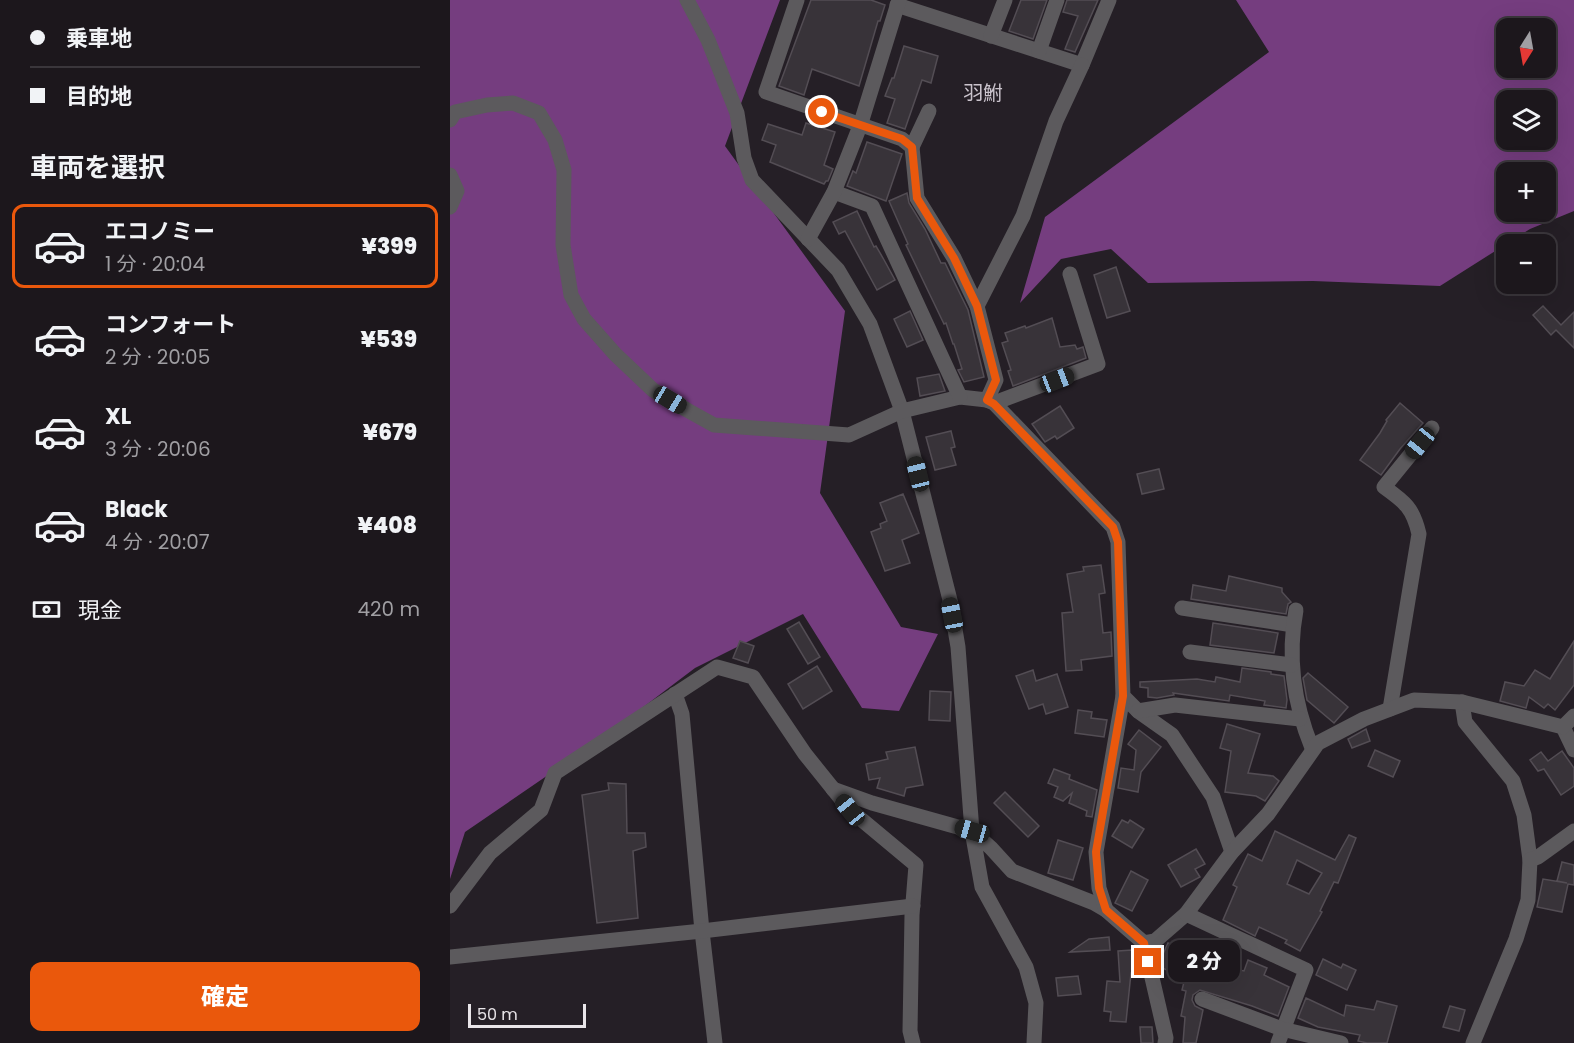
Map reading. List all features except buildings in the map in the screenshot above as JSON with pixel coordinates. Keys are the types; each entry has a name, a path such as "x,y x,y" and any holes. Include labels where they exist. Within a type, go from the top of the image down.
{"street":[{"path":"687,0 708,40 737,113 744,158 752,180 838,270 870,324 902,411 950,600 958,647 972,831 982,887 1026,967 1036,1003 1034,1043"},
{"path":"797,0 766,92 902,139 912,147"},
{"path":"991,36 1005,0"},
{"path":"1039,51 1057,0"},
{"path":"977,306 1023,216 1056,120 1110,0"},
{"path":"808,239 834,192 860,126 898,3 1082,65"},
{"path":"450,120 455,112 487,105 513,103 539,113 555,140 564,170 563,245 572,295 584,319 615,354 653,390 714,425 849,435 902,411 960,397 991,402 1098,364 1070,274"},
{"path":"929,111 912,147 917,198 954,258 977,306 996,380 991,402"},
{"path":"450,175 457,191 450,207"},
{"path":"834,192 872,206 960,397"},
{"path":"991,402 1113,527 1118,542 1123,696 1096,852 1099,888 1106,910"},
{"path":"1390,709 1419,534 1415,516 1406,503 1384,487 1432,428"},
{"path":"1182,608 1293,626"},
{"path":"1296,610 1293,626 1292,665 1300,719 1312,748"},
{"path":"1190,652 1292,665"},
{"path":"450,906 490,853 541,810 555,773 717,667 753,676 805,754 850,810 916,865 910,1031 913,1043"},
{"path":"675,694 682,714 715,1043"},
{"path":"1123,696 1138,711 1172,735 1213,797 1232,852"},
{"path":"1144,943 1155,941 1186,914 1232,852 1268,814 1304,765 1312,748 1364,719 1414,700 1462,702 1563,727"},
{"path":"1462,702 1465,722 1513,781 1524,815 1530,860 1528,900 1516,939 1473,1043"},
{"path":"1138,711 1175,705 1300,719"},
{"path":"1563,727 1574,716"},
{"path":"1563,727 1574,750"},
{"path":"833,789 872,803 972,831 1012,871 1094,903 1106,910 1144,943 1165,1043"},
{"path":"1530,860 1538,857 1574,831"},
{"path":"450,957 913,906"},
{"path":"1186,914 1306,970 1280,1036"},
{"path":"1202,999 1280,1036 1341,1043"}],"shaded area":[{"path":"450,0 780,0 725,146 845,311 820,493 901,627 938,634 899,711 862,708 803,614 695,668 605,736 465,832 450,879"},
{"path":"1236,0 1574,0 1574,211 1556,218 1556,162 1496,162 1496,222 1547,222 1522,234 1496,234 1496,251 1440,286 1313,281 1148,283 1111,249 1061,259 1020,303 1045,217 1269,52"}],"district":[{"name":"羽鮒","path":"983,93"}],"route":[{"path":"822,112 902,139 912,147 917,198 954,258 977,306 996,380 987,400 994,404 1113,527 1118,542 1123,696 1096,852 1099,888 1106,910 1144,943 1148,962"}]}
